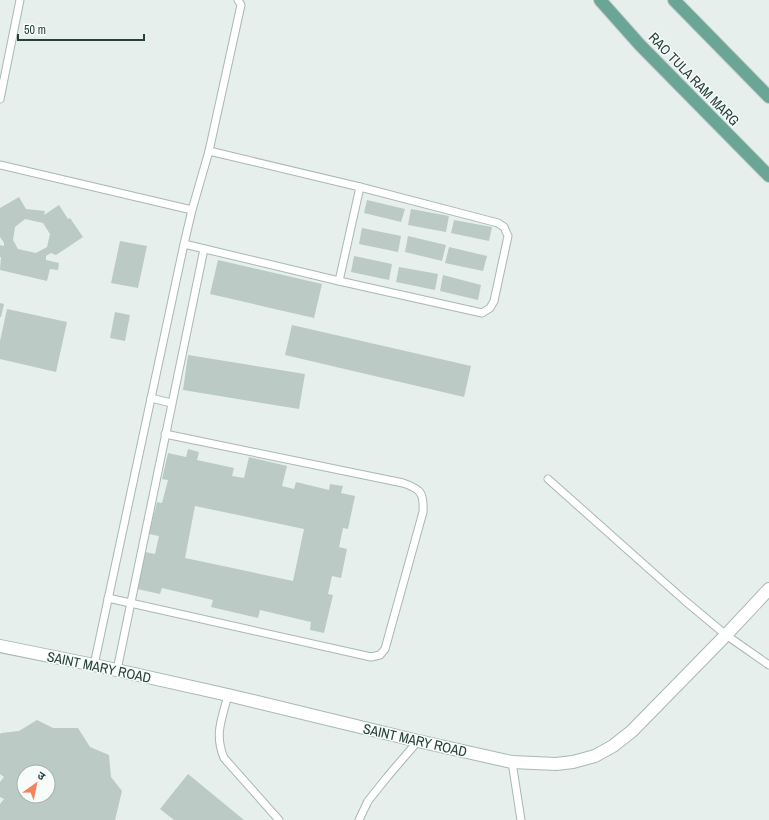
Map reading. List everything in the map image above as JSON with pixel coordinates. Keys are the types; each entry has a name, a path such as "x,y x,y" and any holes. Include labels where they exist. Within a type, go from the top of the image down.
{"main road":[{"name":"RAO TULA RAM MARG","path":"600,0 640,45 769,176"},
{"path":"674,0 769,97"}],"street":[{"name":"SAINT MARY ROAD","path":"0,646 228,695 512,762 556,764 573,762 595,756 613,746 632,731 769,589"}],"lane":[{"path":"0,99 20,0"},
{"path":"94,665 184,244 209,152 241,5 238,0"},
{"path":"184,244 482,312 490,308 494,302 508,236 504,227 498,223 209,152"},
{"path":"0,165 192,210"},
{"path":"339,280 360,188"},
{"path":"117,670 204,249"},
{"path":"151,398 172,403"},
{"path":"108,598 371,657 380,655 385,649 423,512 424,501 421,493 412,486 403,483 165,434"},
{"path":"548,479 684,600 726,635 769,665"},
{"path":"228,695 219,736 220,748 224,758 279,820"},
{"path":"358,820 368,801 418,741"},
{"path":"512,762 521,820"}],"building":[{"path":"19,197 26,209 45,211 44,215 59,205 83,237 56,255 51,253 46,256 46,260 59,263 58,270 50,269 47,281 0,270 0,245 4,246 4,243 0,237 0,208","holes":["25,219 43,223 50,234 47,247 36,253 18,249 13,240 15,227"]},
{"path":"367,200 405,209 401,222 364,213"},
{"path":"411,209 449,216 446,232 408,225"},
{"path":"454,220 492,227 489,241 451,233"},
{"path":"362,228 401,236 398,252 359,244"},
{"path":"408,236 446,245 442,261 405,252"},
{"path":"120,241 147,246 138,288 111,283"},
{"path":"449,247 487,256 483,271 445,263"},
{"path":"354,256 392,264 389,280 351,272"},
{"path":"218,260 322,284 314,318 210,294"},
{"path":"399,267 438,274 435,290 396,282"},
{"path":"443,275 481,285 478,300 440,291"},
{"path":"0,303 4,304 1,317 0,317"},
{"path":"7,309 67,322 56,372 0,359 0,341"},
{"path":"115,312 130,315 125,341 110,338"},
{"path":"292,325 471,366 464,397 285,355"},
{"path":"188,355 305,374 299,409 183,390"},
{"path":"188,449 199,452 197,460 234,468 232,476 244,478 249,457 287,466 282,486 294,489 296,482 329,490 330,484 343,486 341,493 355,496 348,529 343,528 339,547 347,549 341,578 332,576 328,594 333,595 324,633 310,630 311,622 260,610 258,618 211,607 213,600 162,588 160,594 137,589 145,552 155,554 159,536 149,534 157,502 162,503 168,480 162,479 168,453 186,457","holes":["195,506 304,529 293,581 185,558"]},
{"path":"37,720 53,728 78,728 90,747 109,755 111,777 122,791 115,820 0,820 0,804 4,799 0,797 0,782 4,777 0,774 1,733 19,731"},
{"path":"188,774 244,820 174,820 160,809"}]}
